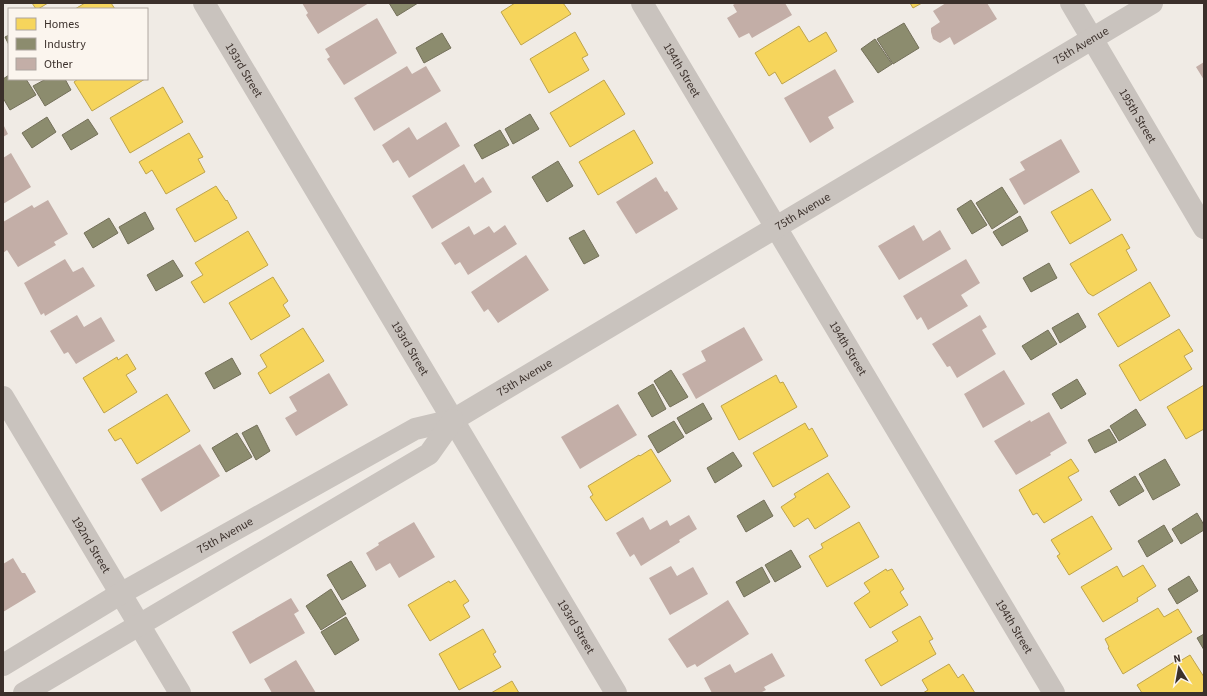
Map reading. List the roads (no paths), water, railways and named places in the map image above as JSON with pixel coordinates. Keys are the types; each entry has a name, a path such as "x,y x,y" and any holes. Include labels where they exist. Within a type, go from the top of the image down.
{"street":[{"name":"193rd Street","path":"204,3 616,693"},
{"name":"194th Street","path":"642,3 1054,693"},
{"name":"195th Street","path":"1071,3 1204,228"},
{"name":"75th Avenue","path":"3,665 120,594 415,429 453,420 1152,3"},
{"name":"192nd Street","path":"3,397 180,693"},
{"name":"75th Avenue","path":"24,693 429,454 453,420"}]}
